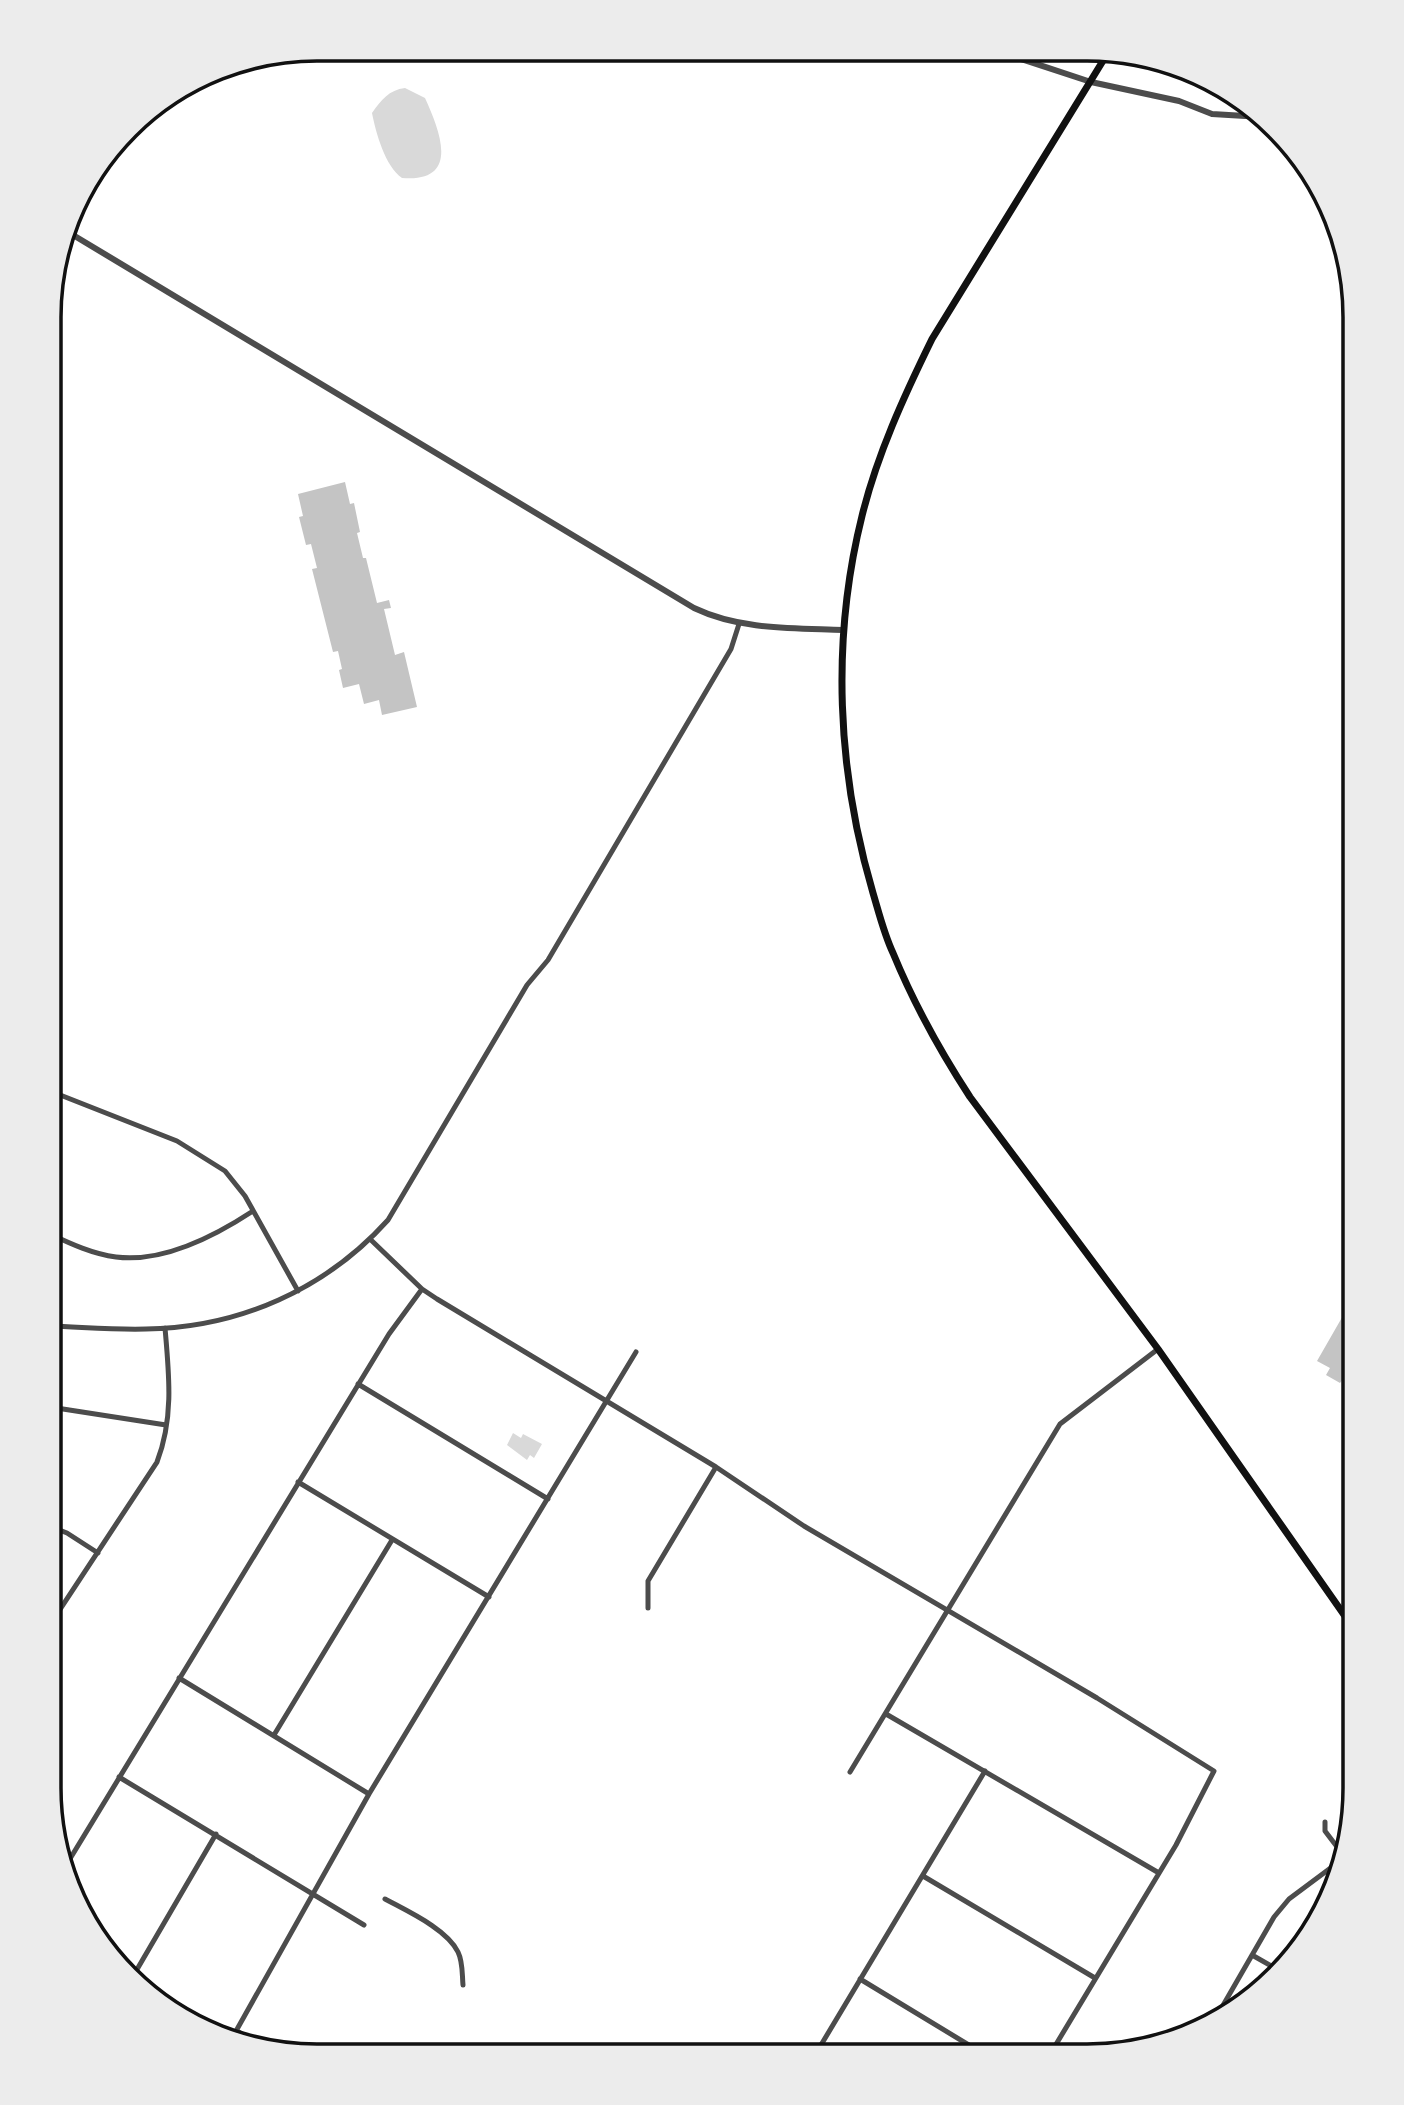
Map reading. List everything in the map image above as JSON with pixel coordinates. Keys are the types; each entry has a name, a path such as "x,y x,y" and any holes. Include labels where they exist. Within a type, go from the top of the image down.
{"main road":[{"path":"1103,62 932,340 891,430 863,513 843,630 842,730 852,809 863,861 892,951 915,1004 944,1057 970,1097 1158,1349 1343,1613"}],"street":[{"path":"1027,61 1091,82 1179,101 1213,114 1244,116"},
{"path":"75,236 694,608 710,616 739,624 843,630"},
{"path":"61,1326 165,1328 231,1319 298,1291 348,1259 370,1240 388,1220 527,985 548,960 731,649 739,624"},
{"path":"61,1095 192,1149 225,1171 246,1196 298,1291"},
{"path":"61,1239 79,1248 118,1258 157,1255 198,1241 253,1211"},
{"path":"370,1240 422,1289 716,1466 804,1526 1214,1771 1181,1836 1056,2044"},
{"path":"71,1857 358,1384 389,1334 422,1289"},
{"path":"61,1608 157,1462 164,1445 170,1389 165,1328"},
{"path":"850,1772 1060,1424 1158,1349"},
{"path":"237,2031 312,1892 369,1794 636,1352"},
{"path":"358,1384 548,1499"},
{"path":"61,1409 166,1425"},
{"path":"648,1608 648,1581 716,1466"},
{"path":"298,1482 489,1597"},
{"path":"61,1531 99,1553"},
{"path":"274,1735 392,1540"},
{"path":"179,1678 369,1794"},
{"path":"886,1714 1159,1872"},
{"path":"822,2044 985,1771"},
{"path":"119,1777 364,1924"},
{"path":"1325,1822 1325,1831 1336,1846"},
{"path":"137,1970 216,1834"},
{"path":"1224,2004 1274,1917 1289,1899 1330,1868"},
{"path":"923,1876 1095,1978"},
{"path":"385,1899 448,1938 461,1959 463,1985"},
{"path":"1252,1955 1271,1966"},
{"path":"860,1979 967,2044"}],"shaded area":[{"path":"405,88 425,98 440,139 439,164 433,172 421,177 402,178 396,173 386,157 372,113 386,96"},
{"path":"513,1433 521,1438 523,1434 542,1444 534,1458 530,1455 527,1460 507,1445"}],"building":[{"path":"345,482 350,504 354,503 360,532 357,533 377,603 389,600 391,608 384,609 395,655 404,652 417,707 382,715 379,700 364,704 359,684 343,688 338,651 333,652 312,569 317,568 311,544 306,545 299,517 303,516 298,494"},
{"path":"1343,1316 1343,1379 1340,1383 1326,1375 1330,1368 1317,1361"}]}
